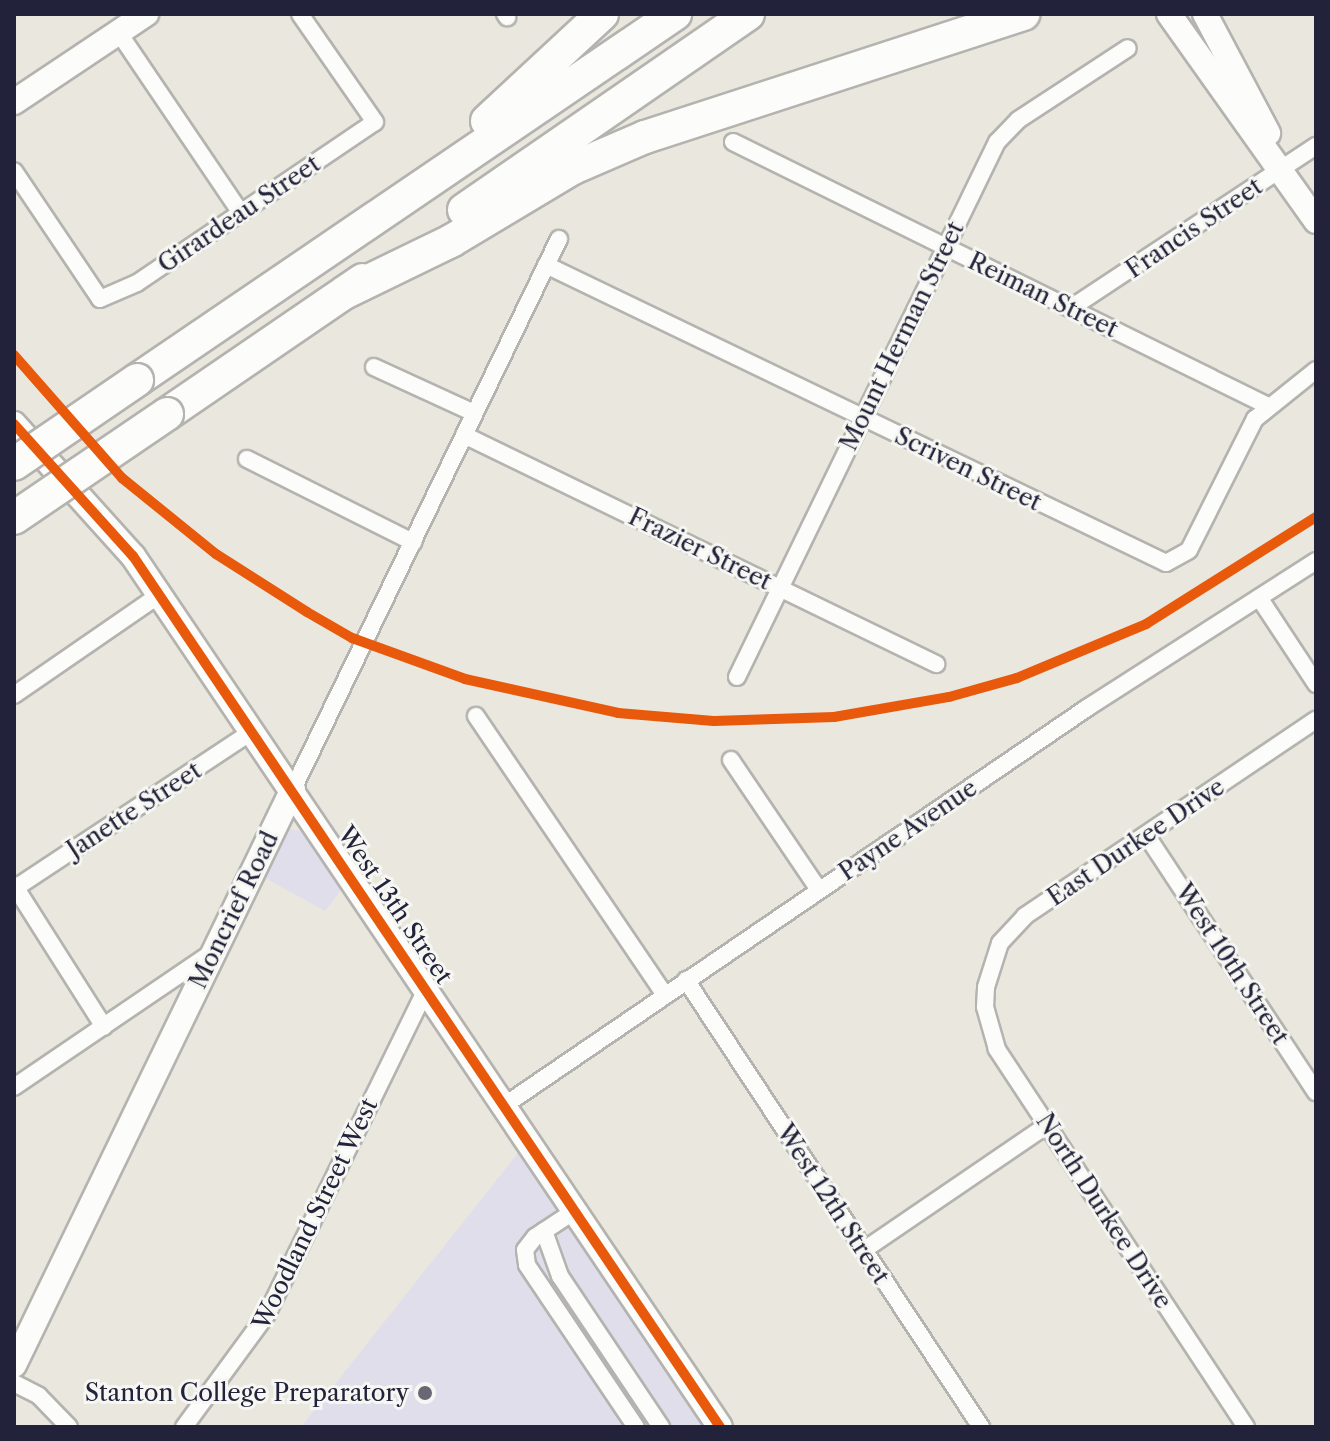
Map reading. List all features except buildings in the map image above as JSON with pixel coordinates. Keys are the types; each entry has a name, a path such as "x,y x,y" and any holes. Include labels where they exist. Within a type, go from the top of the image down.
{"highway":[{"path":"414,193 451,148 498,113 602,14"},
{"path":"14,464 675,14"},
{"path":"14,518 748,14"},
{"path":"346,292 451,241 573,168 634,141 1024,14"}],"street":[{"path":"14,102 146,14"},
{"name":"Girardeau Street","path":"14,171 100,299 137,283 375,122 300,14"},
{"path":"1169,14 1283,169 1316,221"},
{"path":"1205,14 1283,169"},
{"path":"119,33 241,213"},
{"name":"Mount Herman Street","path":"737,677 945,247 1006,130 1128,48"},
{"name":"Reiman Street","path":"733,142 1268,406"},
{"name":"Francis Street","path":"1071,308 1316,146"},
{"name":"Moncrief Road","path":"14,1365 559,239"},
{"name":"Scriven Street","path":"546,265 1155,560 1175,561 1189,550 1243,437 1268,406"},
{"path":"374,367 474,413"},
{"path":"1268,406 1316,370"},
{"name":"West 13th Street","path":"14,424 103,518 159,595 293,789 720,1427"},
{"name":"Frazier Street","path":"464,435 936,664"},
{"path":"247,459 413,542"},
{"name":"Payne Avenue","path":"505,1105 1087,708 1316,561"},
{"path":"14,695 159,595"},
{"path":"1260,599 1316,684"},
{"path":"476,716 664,994"},
{"name":"East Durkee Drive","path":"986,987 1000,943 1013,926 1316,720"},
{"name":"Janette Street","path":"14,887 253,731"},
{"path":"731,760 819,890"},
{"name":"West 10th Street","path":"1147,836 1316,1092"},
{"path":"14,887 104,1027"},
{"path":"14,1087 214,951"},
{"name":"West 12th Street","path":"686,980 981,1427"},
{"name":"North Durkee Drive","path":"986,987 985,1007 997,1049 1246,1427"},
{"name":"Woodland Street West","path":"184,1427 267,1314 427,988"},
{"path":"864,1250 1047,1125"},
{"path":"576,1210 544,1231 525,1250 527,1265 636,1427"},
{"path":"544,1231 560,1276 661,1427"},
{"path":"14,1383 39,1396 69,1427"}],"shaded area":[{"path":"289,829 307,832 344,886 325,911 263,877"},
{"path":"521,1149 709,1427 301,1427"}],"cycle path":[{"path":"14,355 122,478 216,554 307,612 352,638 465,679 618,713 714,721 834,717 949,697 1017,678 1146,624 1316,517"},
{"path":"14,424 133,556 720,1427"}],"place":[{"name":"Stanton College Preparatory","path":"425,1393"}]}
